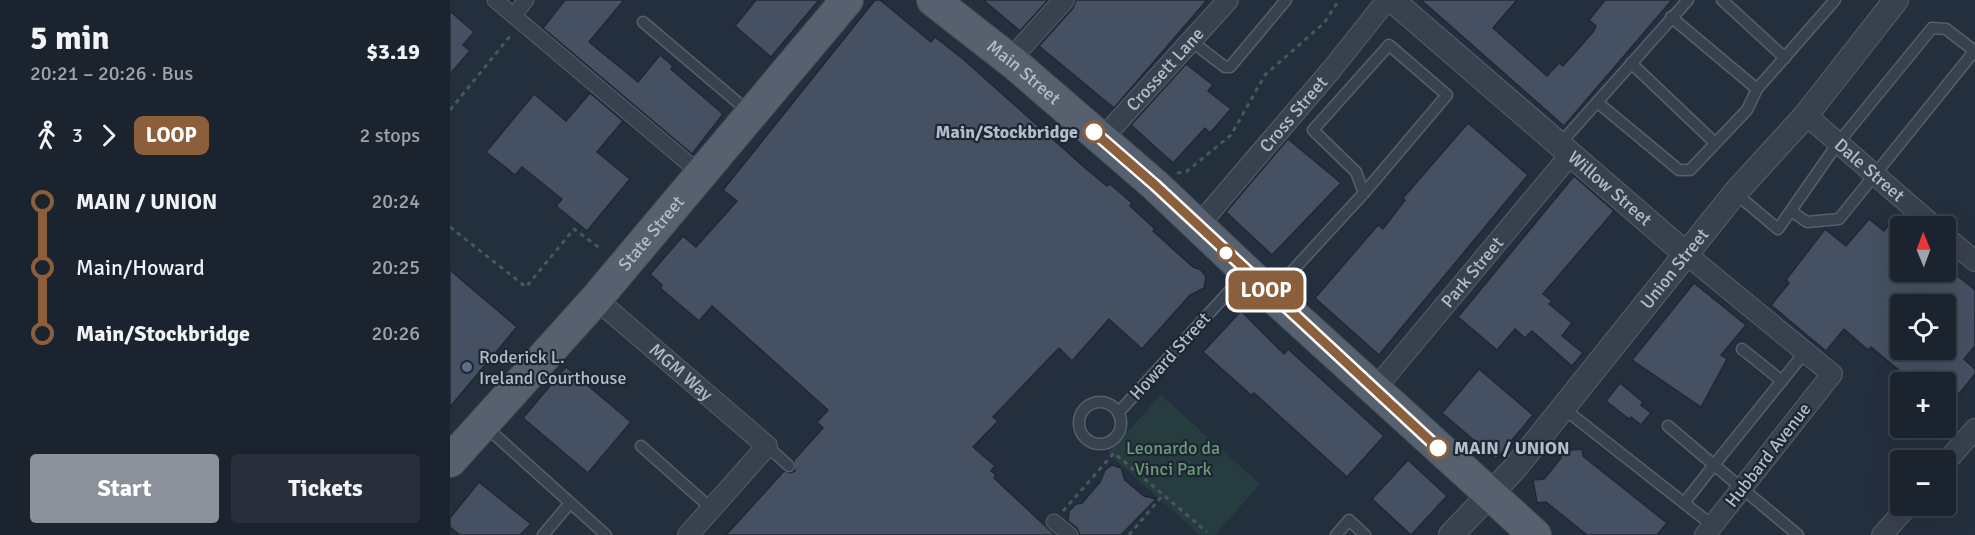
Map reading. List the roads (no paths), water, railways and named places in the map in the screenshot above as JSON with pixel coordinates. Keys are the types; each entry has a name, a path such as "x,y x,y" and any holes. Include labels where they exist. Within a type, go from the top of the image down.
{"main road":[{"name":"State Street","path":"450,461 596,299 847,0"},
{"name":"Main Street","path":"933,0 1010,60 1102,139 1535,535"}],"street":[{"path":"495,0 701,174"},
{"path":"518,18 526,0"},
{"path":"1010,60 1064,0"},
{"name":"Crossett Lane","path":"1102,139 1228,0"},
{"name":"Cross Street","path":"1198,226 1332,69 1387,0"},
{"name":"Willow Street","path":"1392,0 1686,254 1832,374"},
{"name":"Union Street","path":"1450,535 1515,468 1735,193 1806,115 1896,0"},
{"name":"Dale Street","path":"1806,115 1922,216"},
{"name":"Park Street","path":"1375,389 1564,150"},
{"path":"1956,245 1975,261"},
{"name":"MGM Way","path":"596,299 767,446"},
{"name":"Hubbard Avenue","path":"1708,530 1832,374"},
{"path":"1956,451 1975,429"},
{"path":"688,535 767,446"},
{"path":"1882,535 1899,516"},
{"path":"1054,522 1070,535"}],"lane":[{"path":"1191,41 1224,67 1230,67 1286,0"},
{"path":"1564,150 1597,102 1688,0"},
{"path":"1722,0 1785,58"},
{"path":"1597,102 1679,170 1690,170 1747,110 1757,89 1832,4 1820,0"},
{"path":"1671,17 1757,89"},
{"path":"643,22 752,114"},
{"path":"1735,193 1778,230 1791,211 1838,143 1932,28 1946,29 1969,46 1972,54 1876,176 1839,219 1807,222 1791,211"},
{"path":"1270,294 1364,193 1447,95 1389,45 1313,130 1356,172 1364,193"},
{"path":"1631,63 1715,143"},
{"name":"Howard Street","path":"1118,413 1246,272"},
{"path":"1743,349 1782,381"},
{"path":"1684,503 1805,352"},
{"path":"1563,408 1684,503 1708,530"},
{"path":"483,425 606,535"},
{"path":"1668,426 1798,535"},
{"path":"641,446 712,509"},
{"path":"767,446 789,466"},
{"path":"543,535 570,504"},
{"path":"1336,535 1349,520 1365,535"}],"place":[{"name":"Main/Stockbridge","path":"1094,132"},
{"name":"Roderick L. Ireland Courthouse","path":"467,367"},
{"name":"MAIN / UNION","path":"1438,448"}],"park label":[{"name":"Leonardo da Vinci Park","path":"1173,458"}]}
